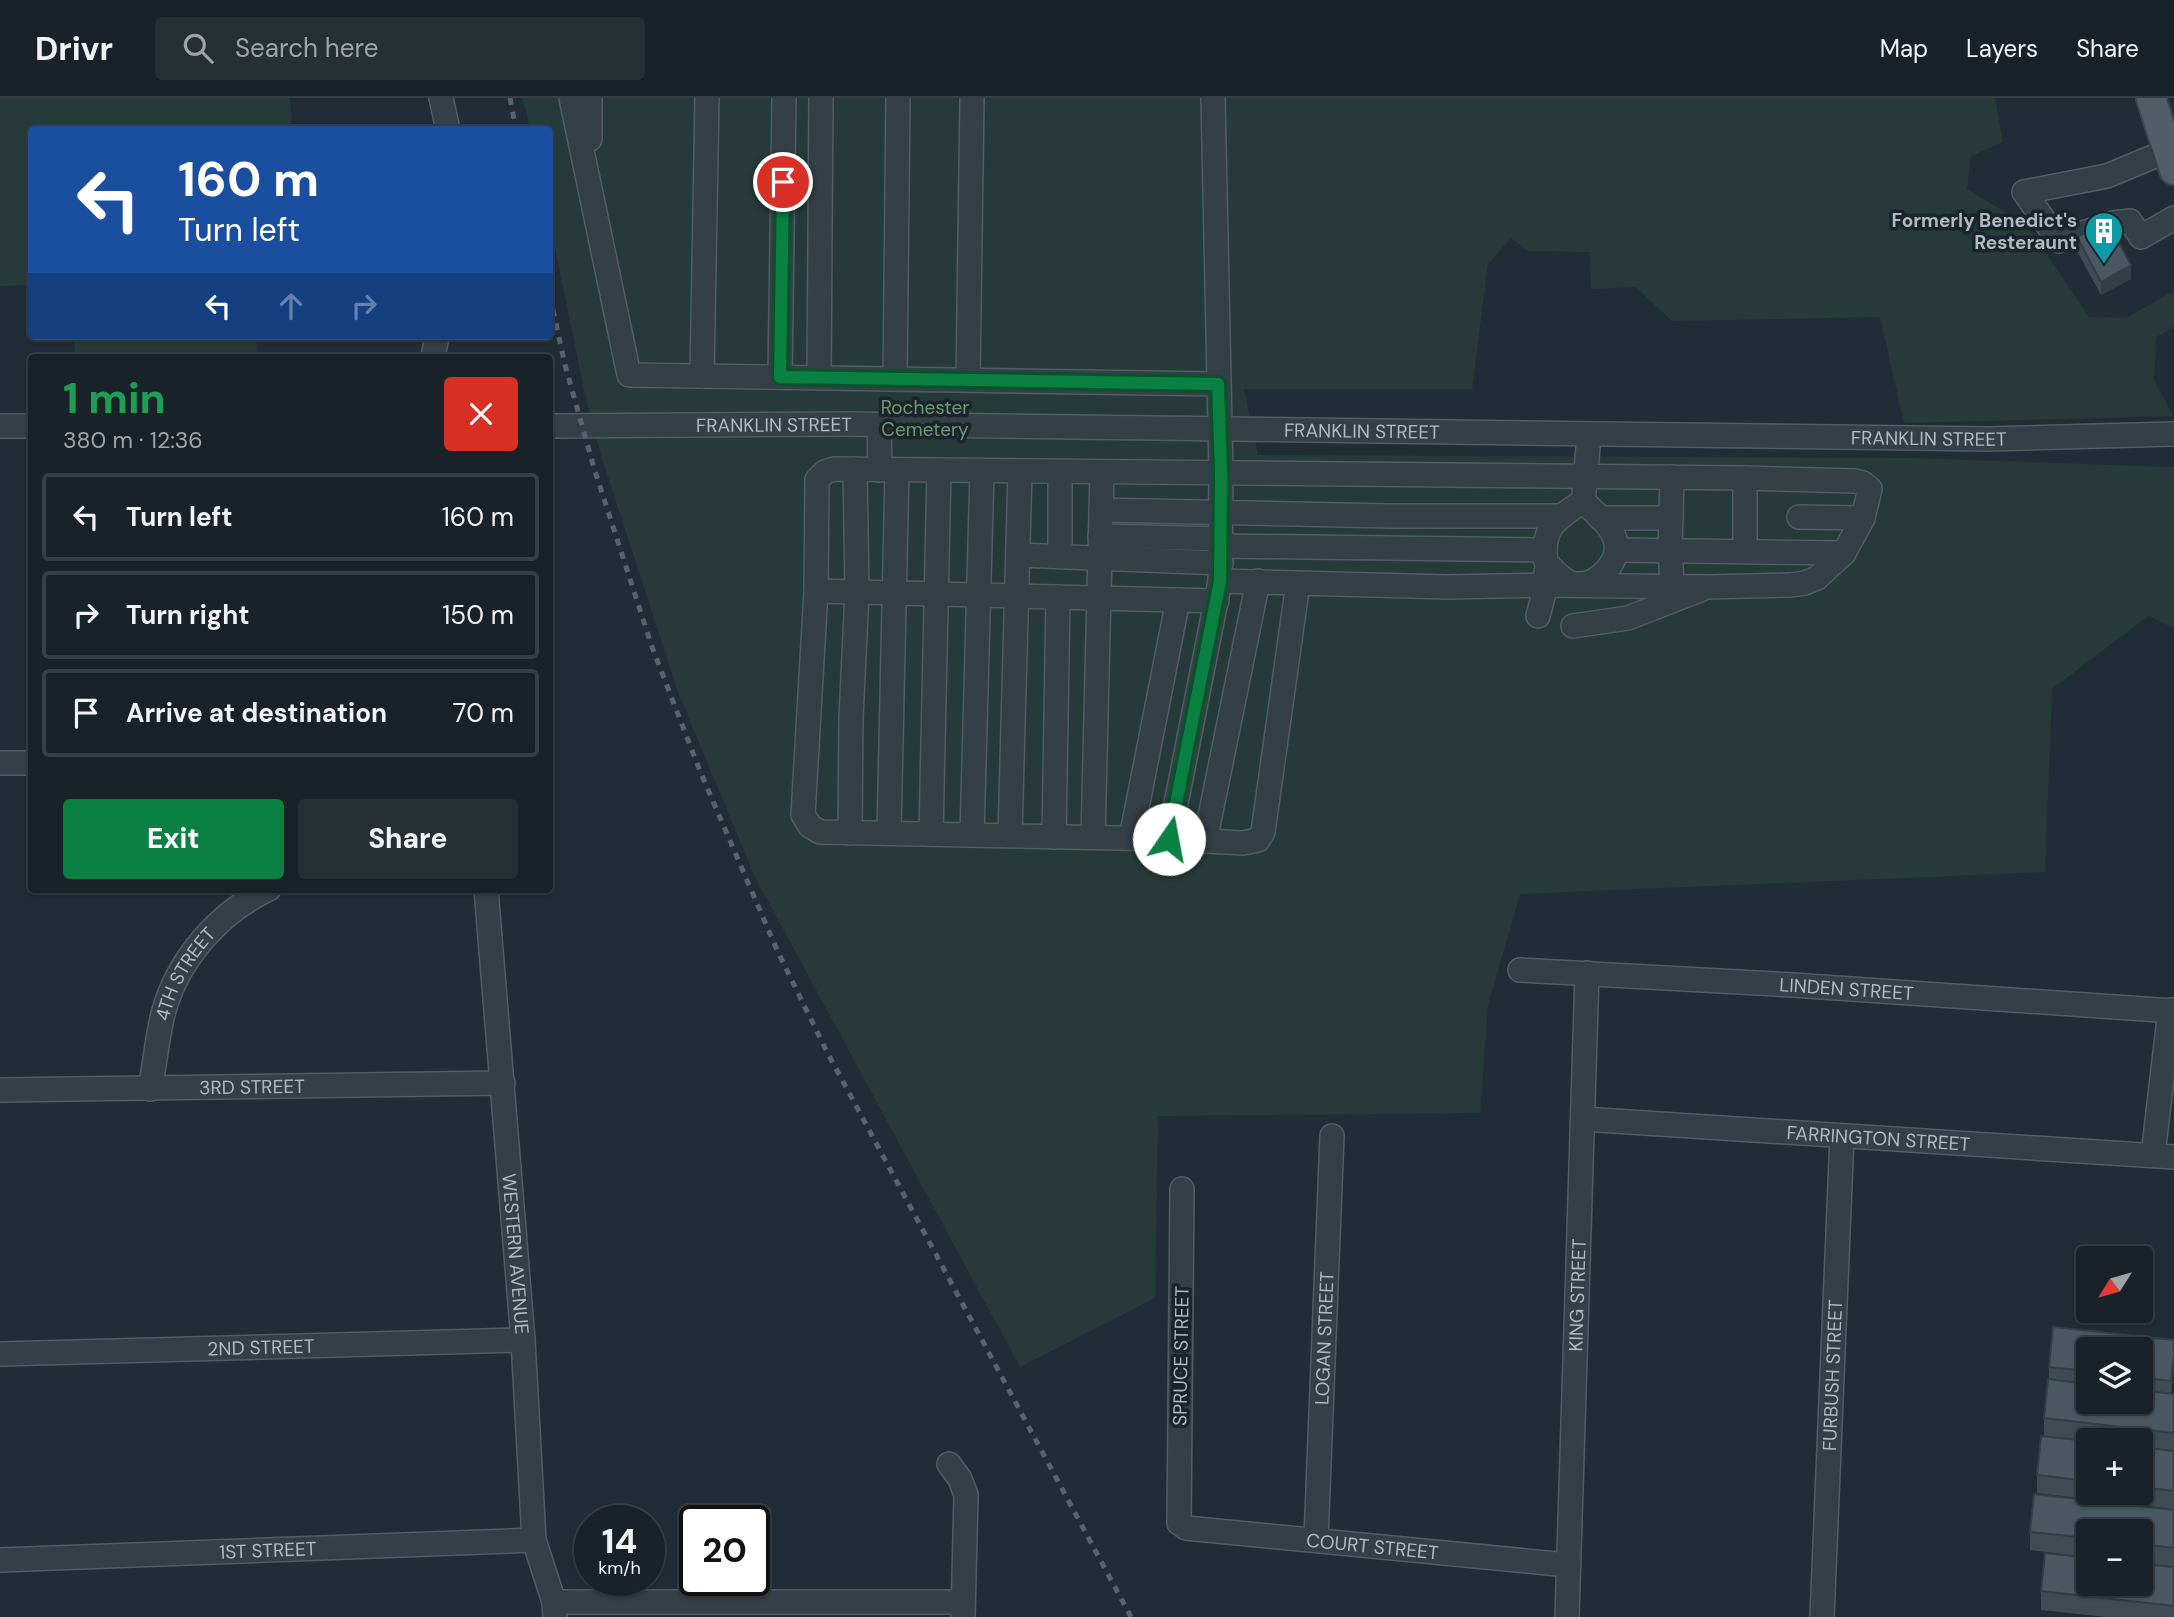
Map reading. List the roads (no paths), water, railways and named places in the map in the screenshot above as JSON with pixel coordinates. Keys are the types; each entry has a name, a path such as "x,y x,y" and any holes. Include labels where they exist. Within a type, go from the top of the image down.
{"main road":[{"path":"2151,98 2170,161"}],"street":[{"path":"441,98 446,126"},
{"path":"571,98 629,375 1218,384"},
{"path":"590,98 590,181"},
{"path":"702,376 707,98"},
{"path":"780,377 784,98"},
{"path":"819,378 821,98"},
{"path":"895,379 898,98"},
{"path":"968,379 972,98"},
{"path":"1169,839 1220,566 1222,513 1213,98"},
{"path":"2170,161 2024,192 2059,241 2113,223 2130,221 2141,237 2174,218"},
{"path":"879,425 889,470 893,593 889,834"},
{"name":"FRANKLIN STREET","path":"553,426 879,425 1987,439 2174,434"},
{"path":"0,426 28,426"},
{"path":"1538,616 1545,566 1545,540 1550,527 1583,501 1589,436"},
{"path":"1298,583 1263,832 1258,840 1251,842 820,832 810,826 803,815 816,591 817,480 825,472 834,469 1745,478 1855,481 1870,489 1863,518 1844,554 1829,569 1805,583 1707,587 1672,594 1628,618 1573,626"},
{"path":"850,833 851,719 857,592 855,470"},
{"path":"931,834 939,470"},
{"path":"972,835 982,471"},
{"path":"1010,835 1020,471"},
{"path":"1060,472 1060,556"},
{"path":"1093,837 1102,472"},
{"path":"1672,477 1672,594"},
{"path":"1745,478 1745,551"},
{"path":"1578,584 1604,573 1617,550 1615,538 1583,501"},
{"path":"1101,510 1389,516 1561,516"},
{"path":"1799,517 1863,518"},
{"path":"1600,518 1671,518"},
{"path":"1018,555 1060,556 1100,546 1220,566 1545,566 1565,580 1578,584 1672,594"},
{"path":"1617,550 1844,554"},
{"path":"1220,566 1258,581 1447,587 1545,566"},
{"path":"1131,838 1178,600 1220,566"},
{"path":"1205,841 1258,581"},
{"path":"816,591 1178,600"},
{"path":"1054,837 1058,597"},
{"path":"0,763 28,763"},
{"name":"4TH STREET","path":"150,1089 163,1014 181,970 210,931 245,902 262,893"},
{"name":"WESTERN AVENUE","path":"486,893 523,1340 534,1540 555,1610"},
{"name":"LINDEN STREET","path":"1520,970 2172,1011"},
{"name":"KING STREET","path":"1567,1617 1587,973"},
{"path":"2164,1156 2172,1011"},
{"name":"3RD STREET","path":"0,1090 503,1083"},
{"name":"FARRINGTON STREET","path":"1583,1119 2164,1156"},
{"name":"LOGAN STREET","path":"1316,1539 1332,1136"},
{"name":"FURBUSH STREET","path":"1822,1617 1842,1136"},
{"name":"SPRUCE STREET","path":"1179,1523 1182,1189"},
{"name":"2ND STREET","path":"0,1354 523,1340"},
{"path":"555,1610 963,1610 966,1495 960,1479 949,1464"},
{"name":"COURT STREET","path":"1179,1523 1186,1528 1568,1565"},
{"name":"1ST STREET","path":"0,1560 534,1540"}],"railway":[{"path":"510,98 515,126"},
{"path":"553,310 565,365 594,468 652,647 700,771 777,950 826,1050 1131,1617"}],"place":[{"name":"Formerly Benedict's Resteraunt","path":"2104,265"}],"park label":[{"name":"Rochester Cemetery","path":"925,418"}]}
